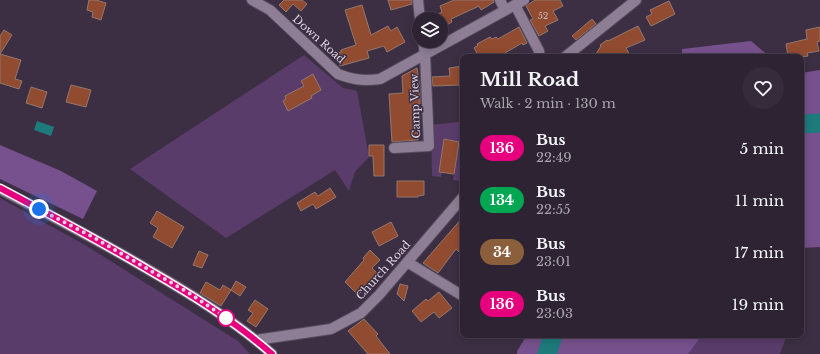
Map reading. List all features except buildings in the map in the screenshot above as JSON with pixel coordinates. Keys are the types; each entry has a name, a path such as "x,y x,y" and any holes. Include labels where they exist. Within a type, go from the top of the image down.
{"street":[{"name":"Down Road","path":"252,0 270,10 338,74 351,79 364,81 380,79 519,3"},
{"path":"418,0 419,12"},
{"path":"500,0 505,10"},
{"path":"569,54 636,0"},
{"path":"519,3 540,54"},
{"path":"424,48 425,55"},
{"name":"Camp View","path":"394,148 428,146 425,55"},
{"path":"0,188 91,236 189,293 256,340 272,354"},
{"name":"Church Road","path":"256,340 331,329 361,313 379,295 460,200"},
{"path":"407,262 460,294"}],"shaded area":[{"path":"751,41 766,54 682,54 682,49"},
{"path":"304,55 343,88 357,91 369,157 355,172 349,191 335,170 226,238 130,169"},
{"path":"820,70 820,247 804,248 804,73"},
{"path":"37,121 54,127 51,136 34,130"},
{"path":"460,123 460,181 453,180 459,142 445,139 439,171 442,172 441,177 432,176 431,125"},
{"path":"0,145 61,171 97,191 83,219 0,179"},
{"path":"0,198 85,245 238,341 250,354 0,354"},
{"path":"525,338 700,338 688,354 517,354 517,351"},
{"path":"693,338 786,338 780,354 681,354"}],"waterway":[{"path":"804,124 820,123"},
{"path":"547,354 552,338"}],"bus line":[{"name":"136","path":"0,188 91,236 189,293 256,340 272,354"}],"route":[{"path":"39,209 91,236 189,293 226,318"}]}
